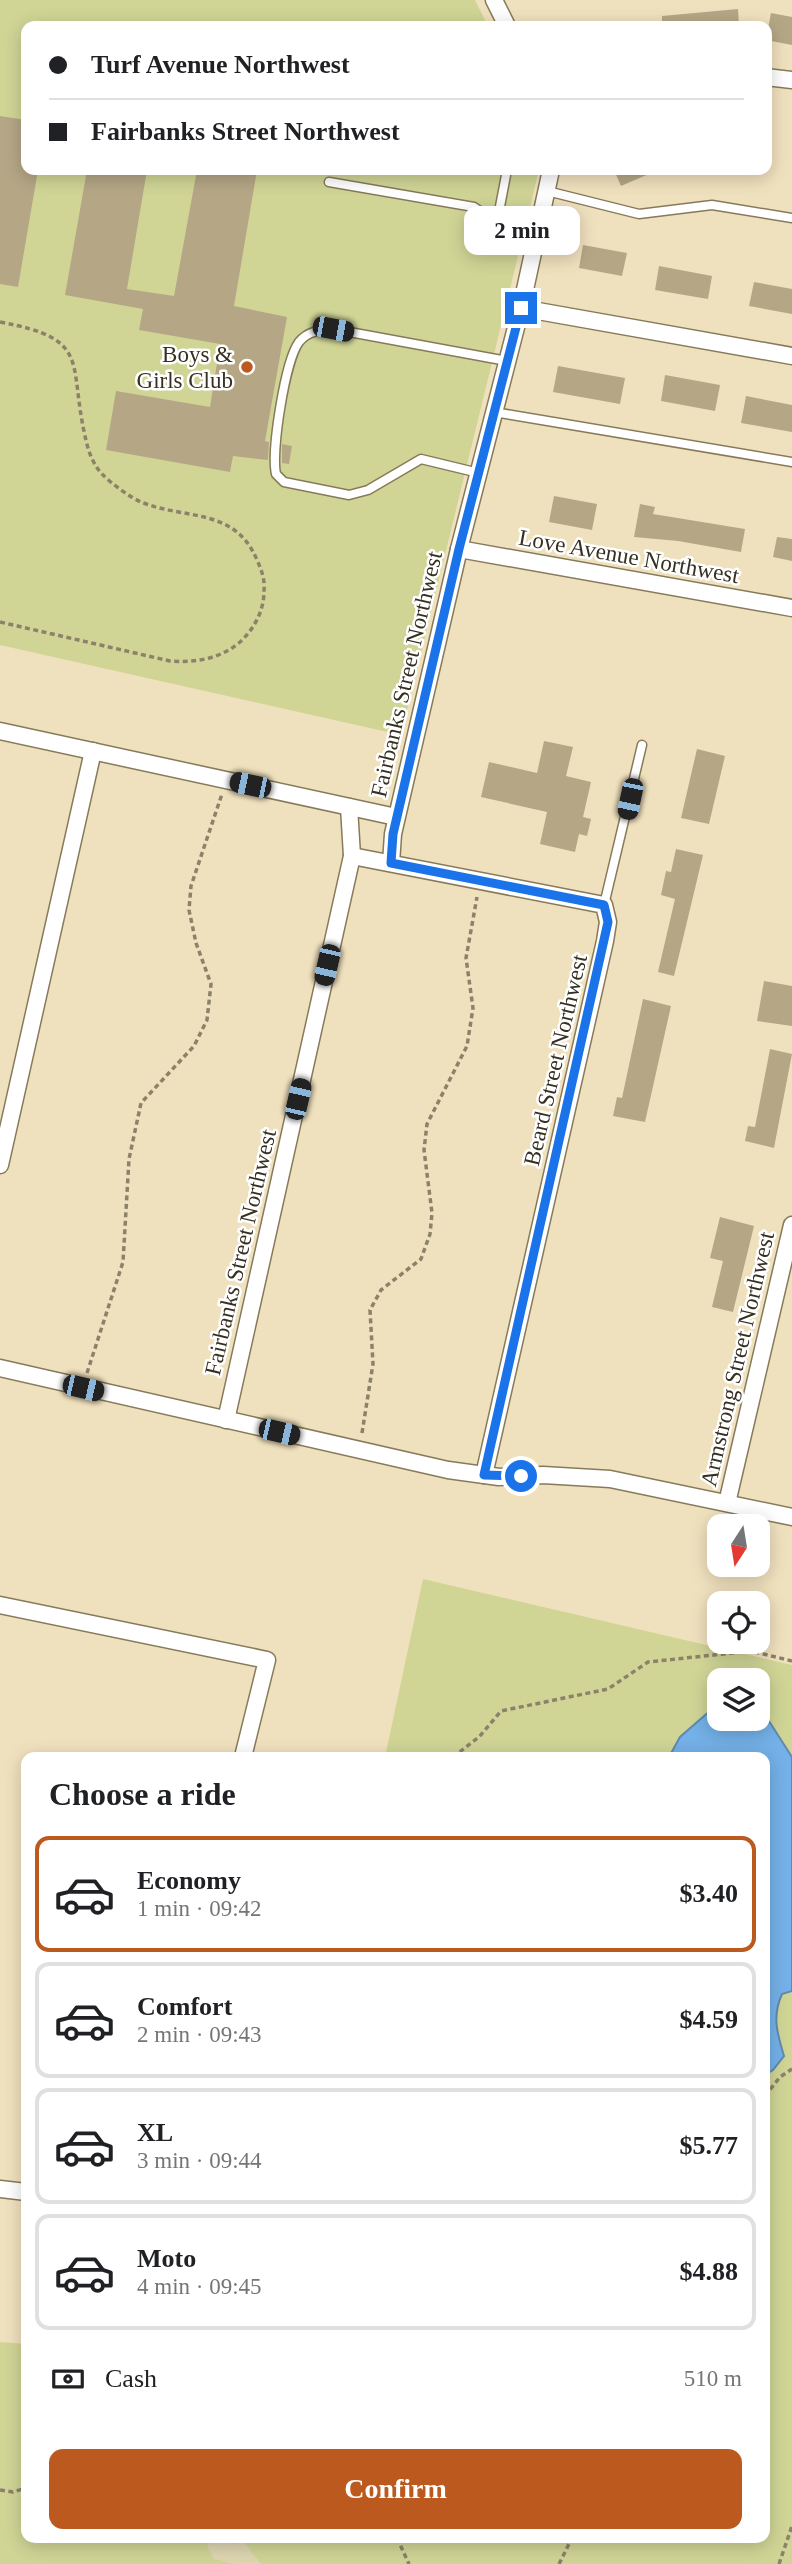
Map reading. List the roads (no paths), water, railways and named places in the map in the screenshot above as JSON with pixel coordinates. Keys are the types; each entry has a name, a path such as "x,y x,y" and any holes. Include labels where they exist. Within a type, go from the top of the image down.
{"street":[{"path":"494,0 504,21"},
{"path":"772,78 792,80"},
{"name":"Fairbanks Street Northwest","path":"226,1420 352,856 349,807 397,817 459,549 521,308 550,175"},
{"path":"521,308 792,356"},
{"name":"Love Avenue Northwest","path":"459,549 792,608"},
{"path":"0,731 349,807"},
{"path":"0,1165 93,751"},
{"path":"391,863 397,817"},
{"path":"352,856 604,905"},
{"name":"Beard Street Northwest","path":"484,1475 605,941 608,922 604,905"},
{"name":"Armstrong Street Northwest","path":"727,1503 789,1253 792,1225"},
{"path":"0,1368 448,1471 484,1475 610,1479 792,1517"},
{"path":"1,1608 267,1660 244,1752"},
{"path":"0,2189 21,2191"}],"lane":[{"path":"497,222 506,175"},
{"path":"329,182 474,207 497,222 538,230"},
{"path":"547,191 639,214 712,205 792,218"},
{"path":"479,473 421,459 368,490 349,495 284,482 276,474 274,445 292,357 300,341 314,331 333,329 508,361"},
{"path":"495,412 792,462"},
{"path":"604,905 642,745"}],"water":[{"path":"707,1713 707,1731 770,1731 770,1723 792,1757 792,1991 782,1994 779,2002 776,2017 784,2056 770,2072 770,1752 672,1752 680,1737"}],"place":[{"name":"Boys & Girls Club","path":"247,367"}]}
